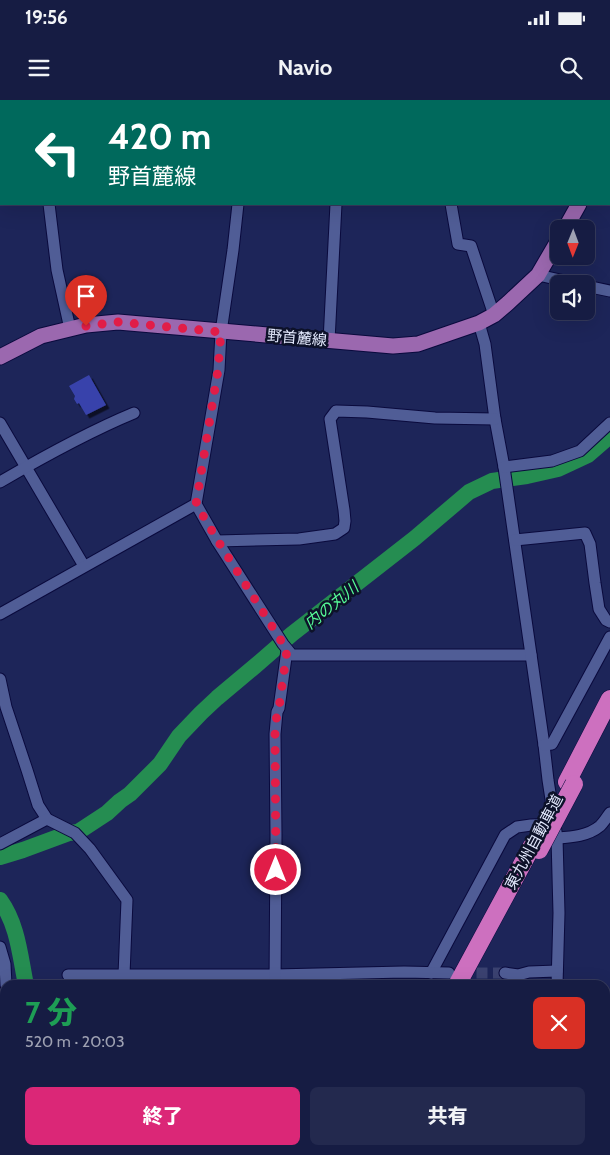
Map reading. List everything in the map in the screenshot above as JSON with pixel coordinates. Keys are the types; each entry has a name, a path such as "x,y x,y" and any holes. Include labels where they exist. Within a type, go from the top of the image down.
{"highway":[{"name":"東九州自動車道","path":"469,980 570,783 610,699"},
{"name":"東九州自動車道","path":"570,783 610,720"},
{"name":"東九州自動車道","path":"453,979 535,848"}],"main road":[{"path":"570,220 578,205"},
{"name":"野首麓線","path":"0,357 40,336 86,326 118,322 393,346 418,344 479,323 494,315 538,275 550,254"}],"street":[{"path":"49,205 57,270 70,329"},
{"path":"238,205 221,332 218,370 196,504 287,650 292,655 531,655"},
{"path":"329,341 336,205"},
{"path":"452,205 458,244 471,246 494,315"},
{"path":"538,275 550,278"},
{"path":"595,288 610,291"},
{"path":"479,323 485,344 495,419 504,466 548,780 556,824 557,980"},
{"path":"218,541 299,539 335,534 344,528 344,510 330,419 336,411 435,418 495,419"},
{"path":"0,482 114,421 134,413"},
{"path":"0,422 84,566"},
{"path":"504,466 552,461 580,451 610,423"},
{"path":"0,614 196,504"},
{"path":"515,540 585,533 590,544 599,609 606,620 610,622"},
{"path":"544,745 552,744 610,637"},
{"path":"275,980 275,734 287,650"},
{"path":"0,679 6,707 38,805 47,819 75,833 90,849 127,900 124,975"},
{"path":"557,838 580,836 591,832 601,825 610,813"},
{"path":"0,844 47,819"},
{"path":"431,973 504,835 517,826 556,824"},
{"path":"0,947 5,964 6,980"},
{"path":"505,973 515,980 530,972 557,971"},
{"path":"412,973 412,980"},
{"path":"68,975 275,980 431,973 453,979"}],"building":[{"path":"89,375 106,405 86,415 79,403 77,404 74,399 75,396 69,386"}],"waterway":[{"name":"内の丸川","path":"0,857 69,833 78,832 107,813 130,794 160,764 179,736 217,698 292,634 415,538 469,492 492,481 558,469 588,455 610,436"},
{"path":"0,900 15,930 25,980"}],"tunnel":[{"path":"460,973 505,973"}],"route":[{"path":"86,326 118,322 221,332 218,370 196,504 287,650 275,734 276,870"}]}
